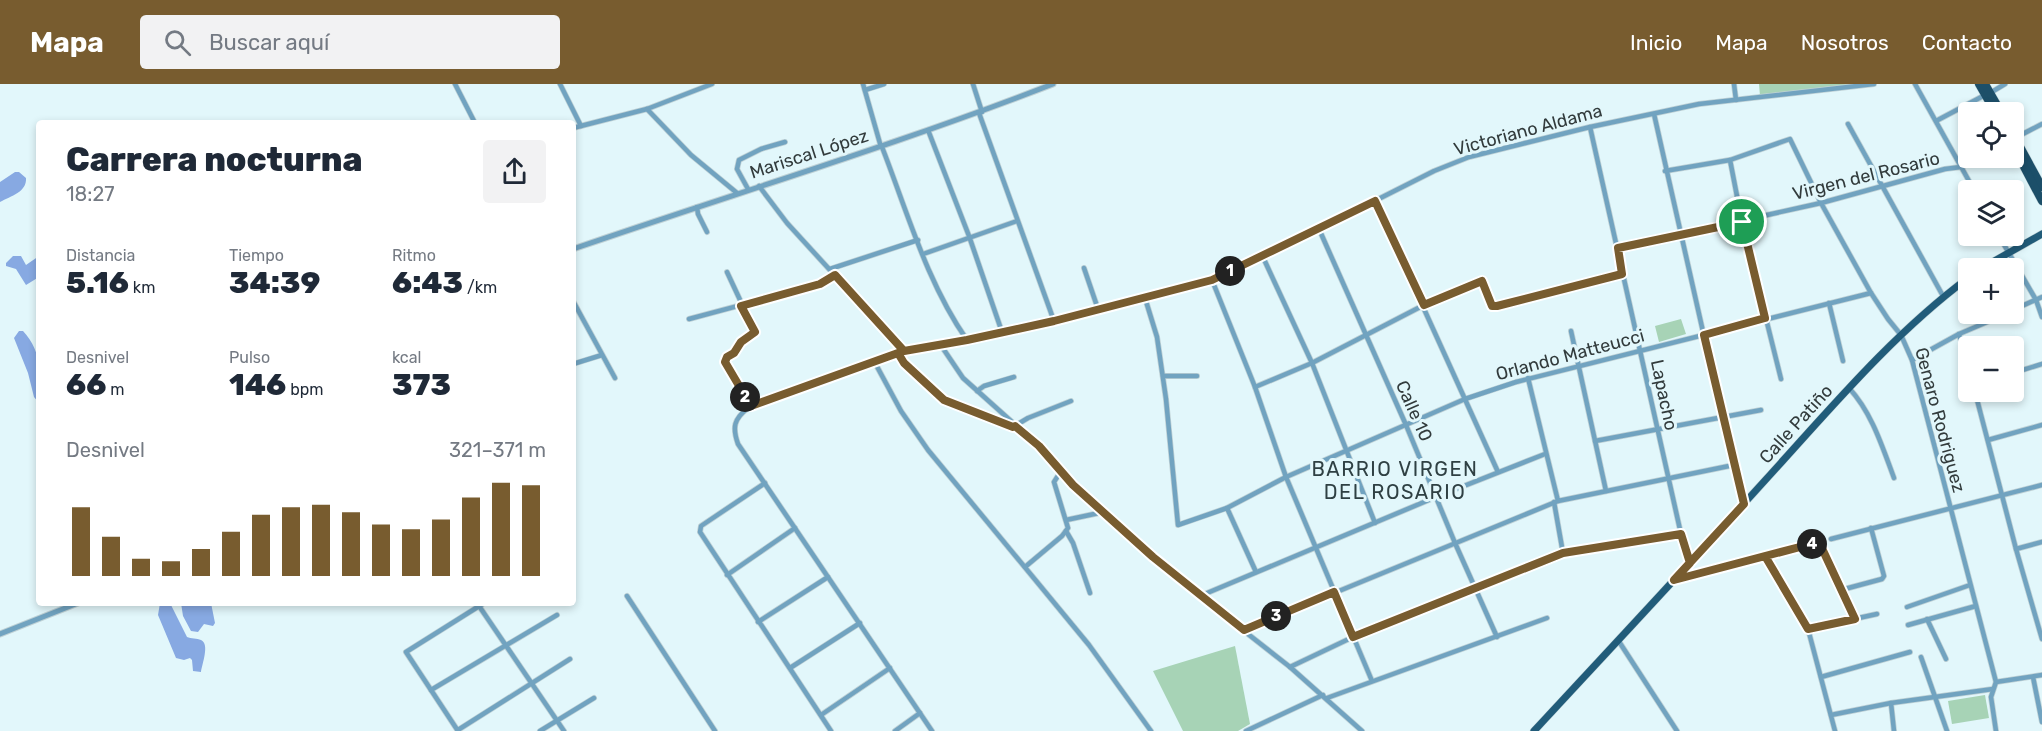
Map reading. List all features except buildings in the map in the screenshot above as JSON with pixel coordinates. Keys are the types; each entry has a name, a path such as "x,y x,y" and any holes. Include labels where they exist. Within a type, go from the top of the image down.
{"highway":[{"path":"1979,84 1994,102"},
{"path":"1985,84 1991,102"},
{"path":"2024,157 2042,187"},
{"path":"2024,162 2042,201"}],"main road":[{"path":"1998,258 2042,234"},
{"name":"Calle Patiño","path":"1534,731 1849,388 1901,335 1958,285"}],"street":[{"path":"455,84 473,120"},
{"path":"560,84 580,126"},
{"path":"576,128 647,109 712,84"},
{"path":"863,84 882,147 923,254 951,316 967,340"},
{"path":"865,90 884,84"},
{"path":"973,84 1017,221 1054,321"},
{"name":"Mariscal López","path":"576,248 748,189 882,147 1053,84"},
{"path":"1734,84 1736,100"},
{"name":"Victoriano Aldama","path":"751,406 901,352 1054,321 1212,280 1434,171 1469,157 1590,127 1699,104 1874,84"},
{"path":"1915,84 1958,161"},
{"path":"1936,121 2005,84"},
{"path":"647,109 691,155 737,193"},
{"path":"1654,114 1665,171 1744,504"},
{"path":"1848,124 1943,296"},
{"path":"2024,134 2042,124"},
{"name":"Lapacho","path":"1590,127 1681,534 1690,563"},
{"path":"928,130 969,236 1002,332"},
{"name":"Genaro Rodriguez","path":"1730,160 1790,139 1821,202 1871,293 1901,335 1912,360 1996,682"},
{"path":"748,189 737,169 739,160 761,149 785,142"},
{"path":"1665,171 1730,160 1742,222 1781,379"},
{"name":"Virgen del Rosario","path":"1618,248 1742,222 1958,167"},
{"path":"759,186 787,223 901,352 904,363 944,400 1013,427 1028,418 1071,401"},
{"path":"1375,201 1498,472"},
{"path":"697,207 707,232"},
{"path":"923,254 1017,221"},
{"name":"Calle 10","path":"1319,229 1497,637"},
{"path":"830,270 918,240"},
{"path":"2005,246 2036,300 2042,317"},
{"path":"1262,255 1312,363 1345,452 1375,523"},
{"path":"1084,268 1098,309"},
{"path":"727,272 755,332 741,342 725,362 751,406 736,419 734,425 738,444 932,731"},
{"path":"1255,387 1312,363 1424,305 1482,281 1489,303 1497,306 1622,274"},
{"path":"689,319 820,284 835,275"},
{"path":"1212,280 1255,387 1286,477 1372,681"},
{"name":"Orlando Matteucci","path":"1163,376 1178,525 1227,508 1286,477 1465,399 1528,378 1871,293"},
{"path":"2024,305 2042,297"},
{"path":"1145,298 1157,337 1163,376 1197,376"},
{"path":"1828,303 1843,361"},
{"path":"576,311 615,378"},
{"path":"1912,360 1982,324"},
{"path":"1571,331 1606,491"},
{"path":"940,344 963,378 1039,446 1101,511 1200,596 1290,667 1362,731"},
{"path":"576,363 602,355"},
{"path":"874,362 901,411 928,450 1089,645 1151,731"},
{"path":"2024,370 2042,364"},
{"path":"977,391 984,386 1014,377"},
{"path":"1528,378 1556,501 1563,553"},
{"path":"1849,388 1862,402 1894,478"},
{"path":"1978,402 2001,495 2042,639"},
{"path":"1595,441 1761,410"},
{"path":"1988,440 2042,425"},
{"path":"1200,596 1545,454"},
{"path":"1244,630 1556,501 1734,465"},
{"path":"1061,471 1054,482 1066,520 1066,531 1073,543 1090,593"},
{"path":"765,483 701,526 700,532 831,731"},
{"path":"1831,538 2042,485"},
{"path":"1227,508 1256,572"},
{"path":"1066,520 1101,511"},
{"path":"727,575 795,528"},
{"path":"1841,590 1882,579 1884,576 1871,528"},
{"path":"1025,567 1066,531"},
{"path":"1290,667 1353,637 1476,590 1563,553 1681,534"},
{"path":"1674,580 1819,542 1855,619"},
{"path":"2016,549 2042,542"},
{"path":"1765,556 1808,629 1835,731"},
{"path":"758,622 828,577"},
{"path":"1907,607 1970,585"},
{"path":"627,596 715,731"},
{"path":"0,634 70,606"},
{"path":"477,606 406,652 458,731 570,659"},
{"path":"481,606 505,646 564,731"},
{"path":"1908,625 1976,606"},
{"path":"1808,629 1877,614"},
{"path":"431,690 556,615"},
{"path":"1246,731 1325,697 1547,618"},
{"path":"1927,619 1946,659"},
{"path":"789,668 860,623"},
{"path":"1618,640 1677,731"},
{"path":"1821,677 1910,652"},
{"path":"1921,657 1947,731"},
{"path":"821,714 890,668"},
{"path":"1996,731 1991,697 1996,682 2042,675"},
{"path":"2034,677 2042,722"},
{"path":"1831,715 1993,688"},
{"path":"540,731 594,698"},
{"path":"1891,704 1894,731"},
{"path":"894,731 920,713"}],"green space":[{"path":"1759,84 1869,84 1760,96"},
{"path":"1681,319 1686,334 1659,342 1655,326"},
{"path":"1235,646 1250,724 1238,731 1183,731 1153,671"},
{"path":"1985,695 1989,718 1952,724 1948,701"}],"water":[{"path":"15,172 19,172 26,178 24,187 18,193 0,202 0,182"},
{"path":"13,256 21,256 26,265 36,258 36,279 26,285 16,269 6,266"},
{"path":"19,331 23,331 34,348 36,399 28,373 14,338"},
{"path":"160,606 172,606 187,637 204,642 201,672 193,671 190,658 184,660 176,658 158,615"},
{"path":"181,606 212,606 215,623 213,626 204,624 198,632 191,631 183,616"}],"district":[{"name":"BARRIO VIRGEN DEL ROSARIO","path":"1395,480"}],"route":[{"path":"1742,222 1618,248 1622,274 1497,306 1489,303 1482,281 1424,305 1375,201 1212,280 1054,321 904,351 835,275 820,284 741,306 755,332 741,342 734,353 725,359 725,362 751,406 898,353 904,363 944,400 1015,426 1030,438 1048,455 1073,485 1101,511 1193,591 1244,630 1334,592 1353,637 1476,590 1563,553 1681,534 1690,563 1674,580 1765,556 1819,542 1855,619 1808,629 1765,556 1719,568 1674,580 1744,504 1704,335 1765,318 1742,222"}]}
